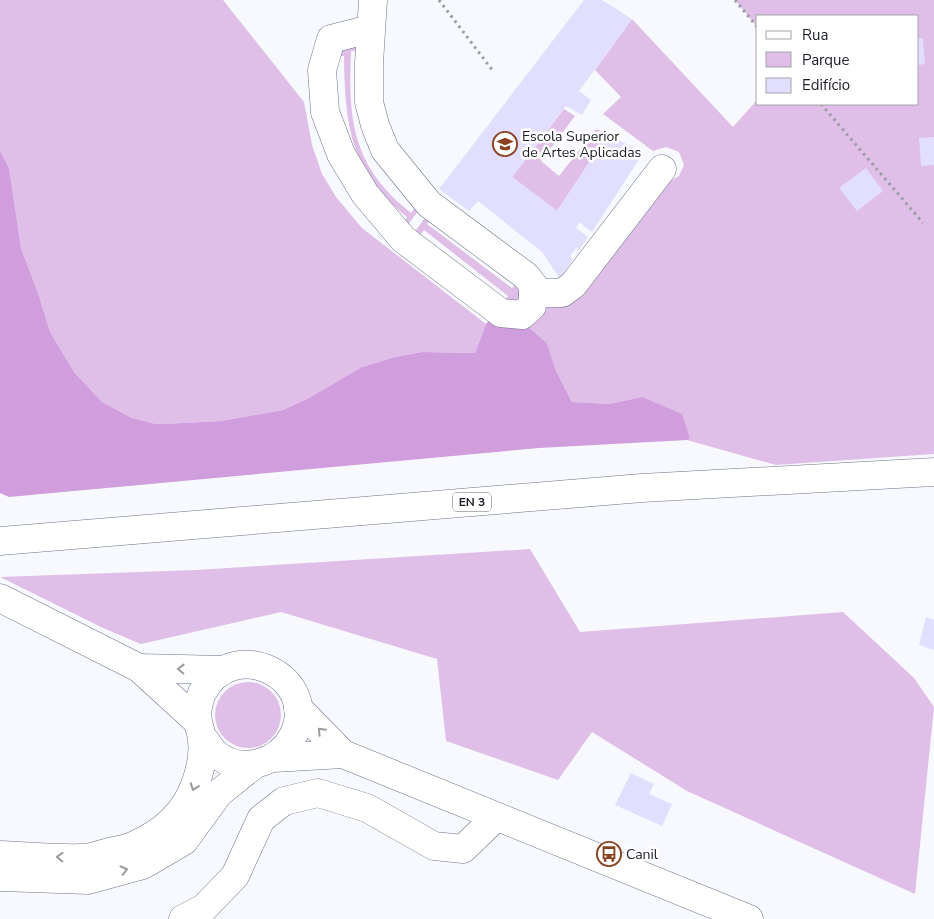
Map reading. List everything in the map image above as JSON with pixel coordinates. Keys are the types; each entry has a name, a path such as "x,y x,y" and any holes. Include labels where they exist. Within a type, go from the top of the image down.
{"main road":[{"path":"370,29 331,39 322,70 325,112 341,154 365,194 403,239 501,313 522,315 532,306 534,286 526,276 429,204 385,150 375,125 369,102 370,29 373,0"},
{"path":"533,294 562,293 573,285 662,169"},
{"path":"403,239 429,204"},
{"name":"EN 3","path":"4,541 642,488 934,472"},
{"path":"0,598 139,668 200,730 217,754 235,763 344,754"},
{"path":"0,877 88,880 143,865 184,841 219,793 288,746 297,728 298,708 292,689 279,674 261,665 241,664 222,670 139,668"},
{"path":"0,856 85,858 134,845 169,825 190,798 200,772 199,701 208,683 222,670"},
{"path":"298,708 344,754 749,919"},
{"path":"183,919 204,908 235,876 261,819 284,801 318,793 367,808 434,846 463,849 496,817"}],"path":[{"path":"439,0 493,71"},
{"path":"735,0 756,26"},
{"path":"822,105 923,223"}],"green space":[{"path":"0,0 223,0 304,102 312,145 322,174 336,197 362,228 486,324 475,353 422,352 395,357 362,367 309,398 283,410 221,421 156,424 132,418 102,402 74,372 50,332 21,248 9,168 0,151"},
{"path":"735,0 934,0 934,454 776,465 687,440 690,439 642,397 609,404 572,402 556,371 547,343 520,320 666,183 679,176 684,165 679,152 666,147 653,151 603,114 621,97 595,70 632,19 733,127 756,101 756,105 919,105 919,15 756,15 756,26"},
{"path":"344,41 365,50 351,51 350,90 354,126 365,160 388,192 411,213 418,203 422,206 403,231 400,228 407,217 373,182 362,164 354,145 346,104 344,56 332,56"},
{"path":"564,109 575,116 541,161 559,176 596,129 608,134 557,211 512,177"},
{"path":"429,212 434,215 427,224 512,288 520,279 523,304 500,306 508,296 424,230 416,240 411,237"},
{"path":"530,549 580,632 843,612 914,678 934,707 915,894 687,791 592,732 558,780 446,741 437,659 281,612 141,644 103,628 0,577 195,570"},
{"path":"248,682 261,685 271,692 278,702 281,715 278,728 271,738 261,745 248,748 235,745 225,738 218,728 215,715 218,702 225,692 235,685"}],"shaded area":[{"path":"0,151 9,168 21,248 50,332 74,372 102,402 132,418 156,424 184,423 221,421 283,410 309,398 362,367 395,357 422,352 475,353 486,324 493,315 520,320 547,343 556,371 572,402 609,404 642,397 682,414 690,439 539,448 9,497 0,493"}],"building":[{"name":"Escola Superior de Artes Aplicadas","path":"584,0 602,0 632,19 579,91 591,100 582,115 566,106 512,177 557,211 608,134 643,153 592,232 579,222 576,228 588,237 579,250 576,248 570,256 573,259 560,279 542,252 478,201 469,211 439,189"},
{"path":"919,38 923,38 925,64 919,65"},
{"path":"934,137 934,165 921,166 919,138"},
{"path":"866,168 883,191 857,211 839,188"},
{"path":"926,617 934,620 934,650 919,645"},
{"path":"631,773 654,784 649,794 672,804 662,826 615,805"}],"place":[{"name":"Escola Superior de Artes Aplicadas","path":"505,144"},
{"name":"Canil","path":"609,854"}]}
